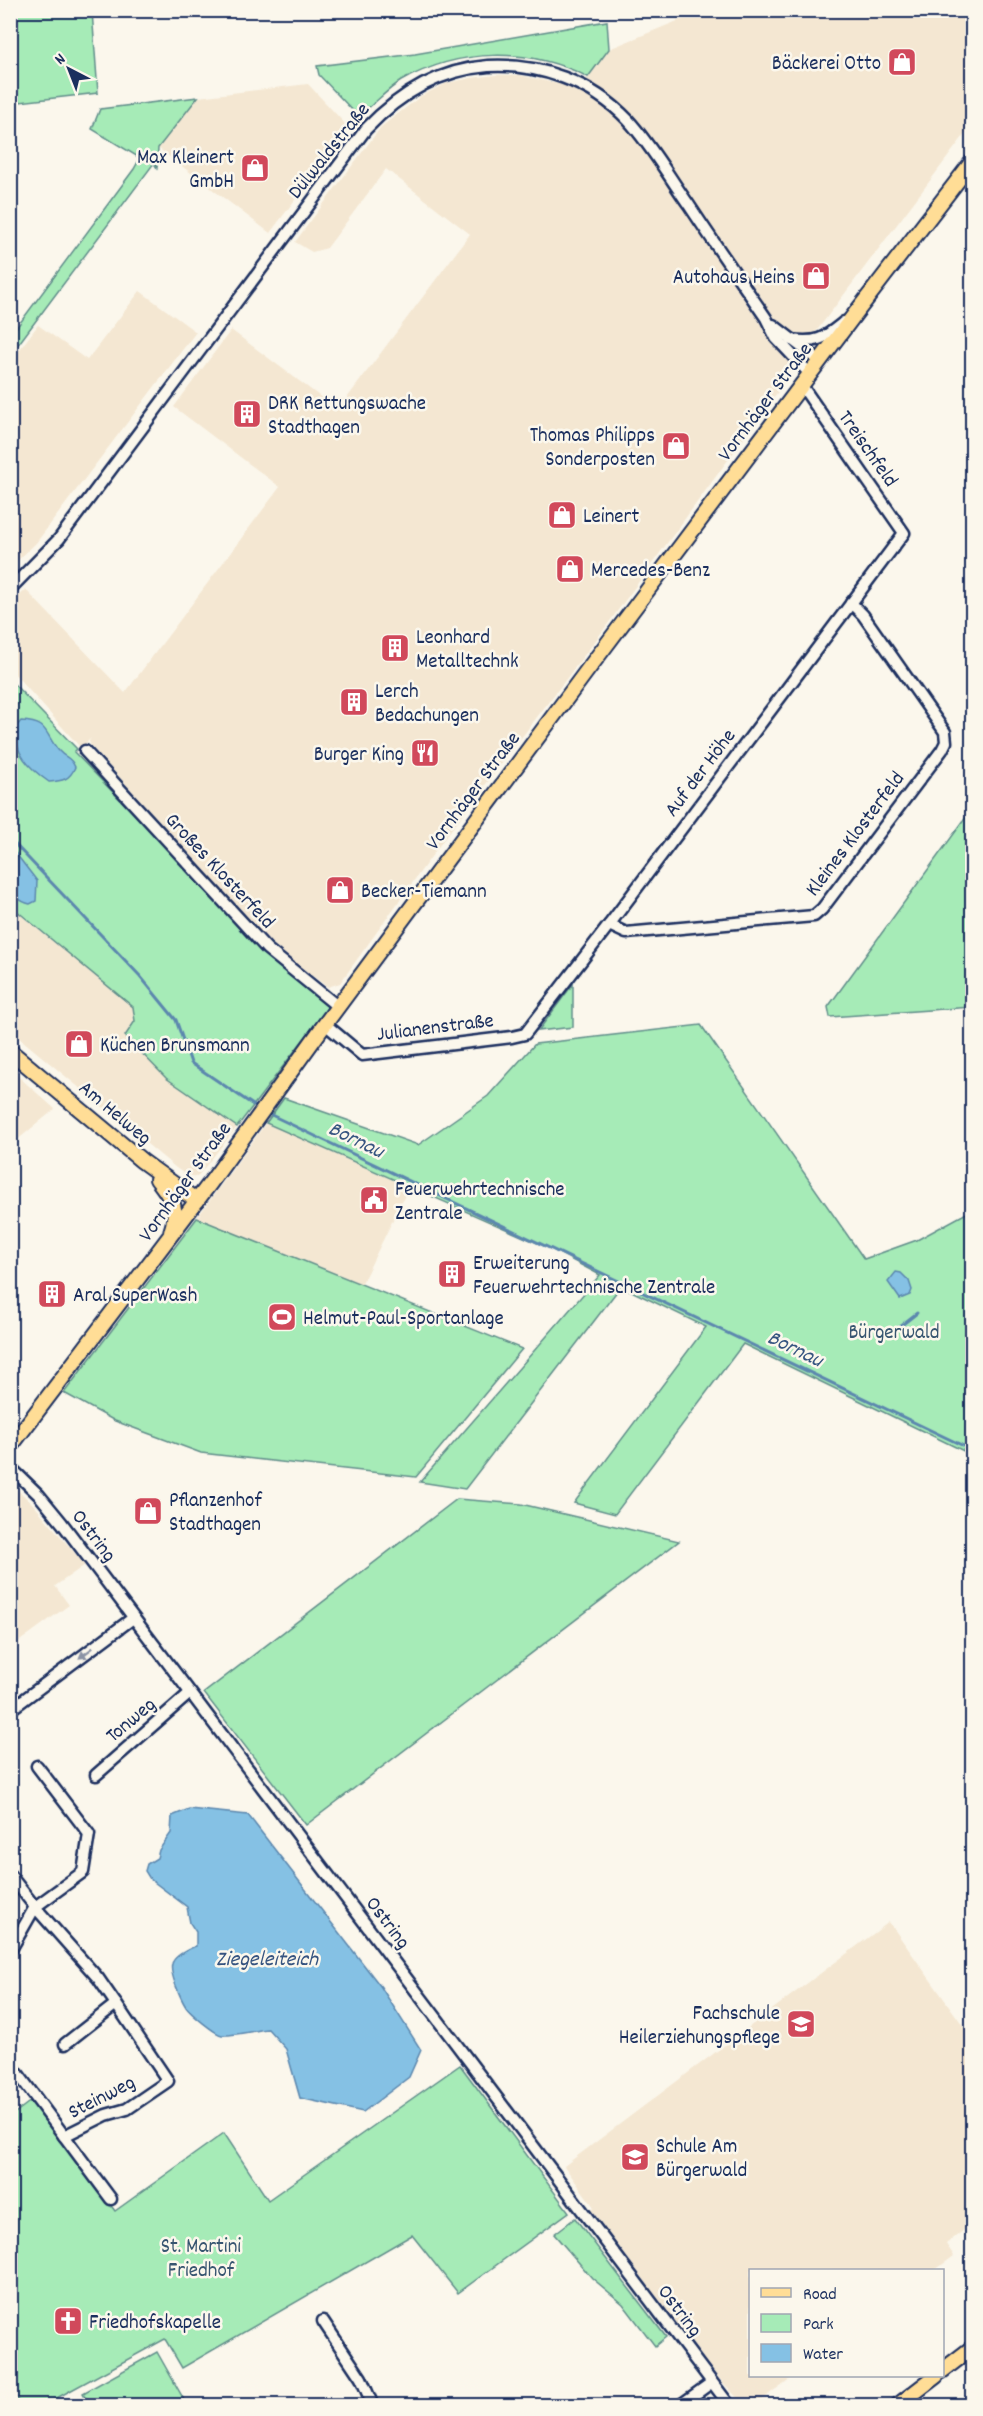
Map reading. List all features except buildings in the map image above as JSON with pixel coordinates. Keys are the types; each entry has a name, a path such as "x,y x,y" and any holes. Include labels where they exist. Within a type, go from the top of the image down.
{"main road":[{"name":"Vornhäger Straße","path":"10,1447 168,1240 337,1006 858,310 972,162"},
{"name":"Am Helweg","path":"10,1051 142,1161 196,1201"},
{"path":"142,1161 172,1199 175,1221 168,1240"},
{"path":"944,2369 972,2348"},
{"path":"897,2406 935,2377"}],"street":[{"name":"Dülwaldstraße","path":"10,589 59,539 366,129 403,95 448,73 474,67 501,65 529,68 555,74 579,84 613,106 643,138 806,380"},
{"path":"791,340 819,341 858,310"},
{"name":"Dülwaldstraße","path":"766,318 820,361"},
{"name":"Treischfeld","path":"806,380 904,533"},
{"name":"Auf der Höhe","path":"525,1034 904,533"},
{"name":"Kleines Klosterfeld","path":"609,925 626,933 814,916 822,909 942,750 946,742 945,732 862,615 851,603"},
{"name":"Großes Klosterfeld","path":"85,751 267,949 337,1006"},
{"name":"Julianenstraße","path":"325,1024 362,1055 525,1034"},
{"name":"Ostring","path":"10,1467 58,1517 730,2406"},
{"path":"10,1710 133,1618"},
{"name":"Tonweg","path":"96,1775 190,1693"},
{"path":"10,1951 35,1908 83,1872 89,1834 37,1766"},
{"path":"10,1875 35,1908 98,1978 116,2004 65,2044"},
{"name":"Steinweg","path":"64,2136 106,2115 127,2109 168,2081 116,2004"},
{"path":"10,2063 111,2199"},
{"path":"323,2321 361,2378 373,2406"},
{"path":"679,2406 711,2383"}],"shaded area":[{"path":"702,11 972,11 972,125 818,329 786,366 789,372 780,389 602,632 444,839 340,983 328,987 296,964 264,936 91,746 89,741 91,738 81,748 11,670 10,603 26,590 125,693 280,487 174,407 231,330 338,410 470,234 386,169 327,248 312,252 295,242 381,127 421,96 447,83 471,78 519,75 563,85 577,92 609,49"},
{"path":"308,84 349,128 270,233 158,148 198,97"},
{"path":"140,291 196,332 36,543 14,564 10,561 11,361 38,325 87,360"},
{"path":"10,906 133,1007 135,1021 125,1037 166,1078 237,1127 197,1177 186,1175 176,1168 11,1031"},
{"path":"11,1070 55,1109 11,1145"},
{"path":"266,1123 409,1187 361,1285 197,1218"},
{"path":"10,1483 33,1504 85,1565 55,1586 69,1605 17,1643 10,1635"},
{"path":"889,1922 972,2038 972,2224 946,2244 954,2256 936,2269 749,2269 749,2377 793,2377 754,2405 744,2405 716,2375 591,2210 594,2207 564,2166"}],"green space":[{"path":"10,11 92,11 98,93 11,103"},
{"path":"607,21 609,49 588,77 542,60 494,55 470,57 424,70 401,81 358,116 319,75 317,66 415,54"},
{"path":"198,97 158,148 157,168 154,163 11,354 11,335 140,158 92,129 100,109"},
{"path":"10,680 77,749 74,752 270,957 328,1007 237,1127 166,1078 125,1036 135,1021 133,1007 11,906"},
{"path":"972,809 972,1007 830,1017 828,1007"},
{"path":"573,984 573,1027 538,1031"},
{"name":"Bürgerwald","path":"701,1025 864,1259 917,1240 972,1210 972,1455 743,1344 615,1514 574,1503 706,1327 621,1286 465,1489 420,1482 600,1275 551,1249 266,1123 284,1098 418,1145 488,1096 535,1044"},
{"name":"Helmut-Paul-Sportanlage","path":"197,1218 522,1349 416,1477 201,1453 115,1421 64,1393"},
{"path":"457,1499 521,1504 679,1541 306,1825 204,1693"},
{"name":"St. Martini Friedhof","path":"460,2065 569,2212 458,2293 412,2235 182,2368 165,2339 44,2405 21,2405 14,2393 11,2395 11,2116 32,2100 115,2211 224,2133 268,2200"},
{"path":"575,2218 666,2337 655,2346 623,2304 592,2278 554,2234"},
{"path":"157,2352 187,2405 90,2405 83,2393"}],"water":[{"path":"21,721 42,726 54,745 75,767 68,777 49,782 29,765 20,752 15,737 15,728"},
{"path":"10,846 37,881 36,901 30,904 21,901 12,889 9,872"},
{"path":"896,1272 901,1273 909,1281 912,1290 910,1295 900,1299 888,1282"},
{"name":"Ziegeleiteich","path":"189,1809 248,1815 381,1987 421,2050 409,2077 363,2112 300,2098 286,2049 268,2029 222,2035 203,2023 186,2007 174,1979 172,1964 179,1955 196,1946 196,1932 190,1923 187,1907 150,1879 145,1871 147,1864 157,1858 159,1850 171,1833 172,1816"}],"waterway":[{"path":"10,731 15,731"},
{"name":"Bornau","path":"10,839 140,976 176,1020 191,1063 259,1109"},
{"name":"Bornau","path":"265,1112 972,1450"},
{"path":"894,1331 917,1313"}],"place":[{"name":"Bäckerei Otto","path":"902,62"},
{"name":"Max Kleinert GmbH","path":"255,168"},
{"name":"Autohaus Heins","path":"816,276"},
{"name":"DRK Rettungswache Stadthagen","path":"247,414"},
{"name":"Thomas Philipps Sonderposten","path":"676,446"},
{"name":"Leinert","path":"562,515"},
{"name":"Mercedes-Benz","path":"570,569"},
{"name":"Leonhard Metalltechnk","path":"395,648"},
{"name":"Lerch Bedachungen","path":"354,702"},
{"name":"Burger King","path":"425,753"},
{"name":"Becker-Tiemann","path":"340,890"},
{"name":"Küchen Brunsmann","path":"79,1044"},
{"name":"Feuerwehrtechnische Zentrale","path":"374,1200"},
{"name":"Erweiterung Feuerwehrtechnische Zentrale","path":"452,1274"},
{"name":"Aral SuperWash","path":"52,1294"},
{"name":"Helmut-Paul-Sportanlage","path":"282,1317"},
{"name":"Pflanzenhof Stadthagen","path":"148,1511"},
{"name":"Fachschule Heilerziehungspflege","path":"801,2024"},
{"name":"Schule Am Bürgerwald","path":"635,2157"},
{"name":"Friedhofskapelle","path":"68,2321"}]}
